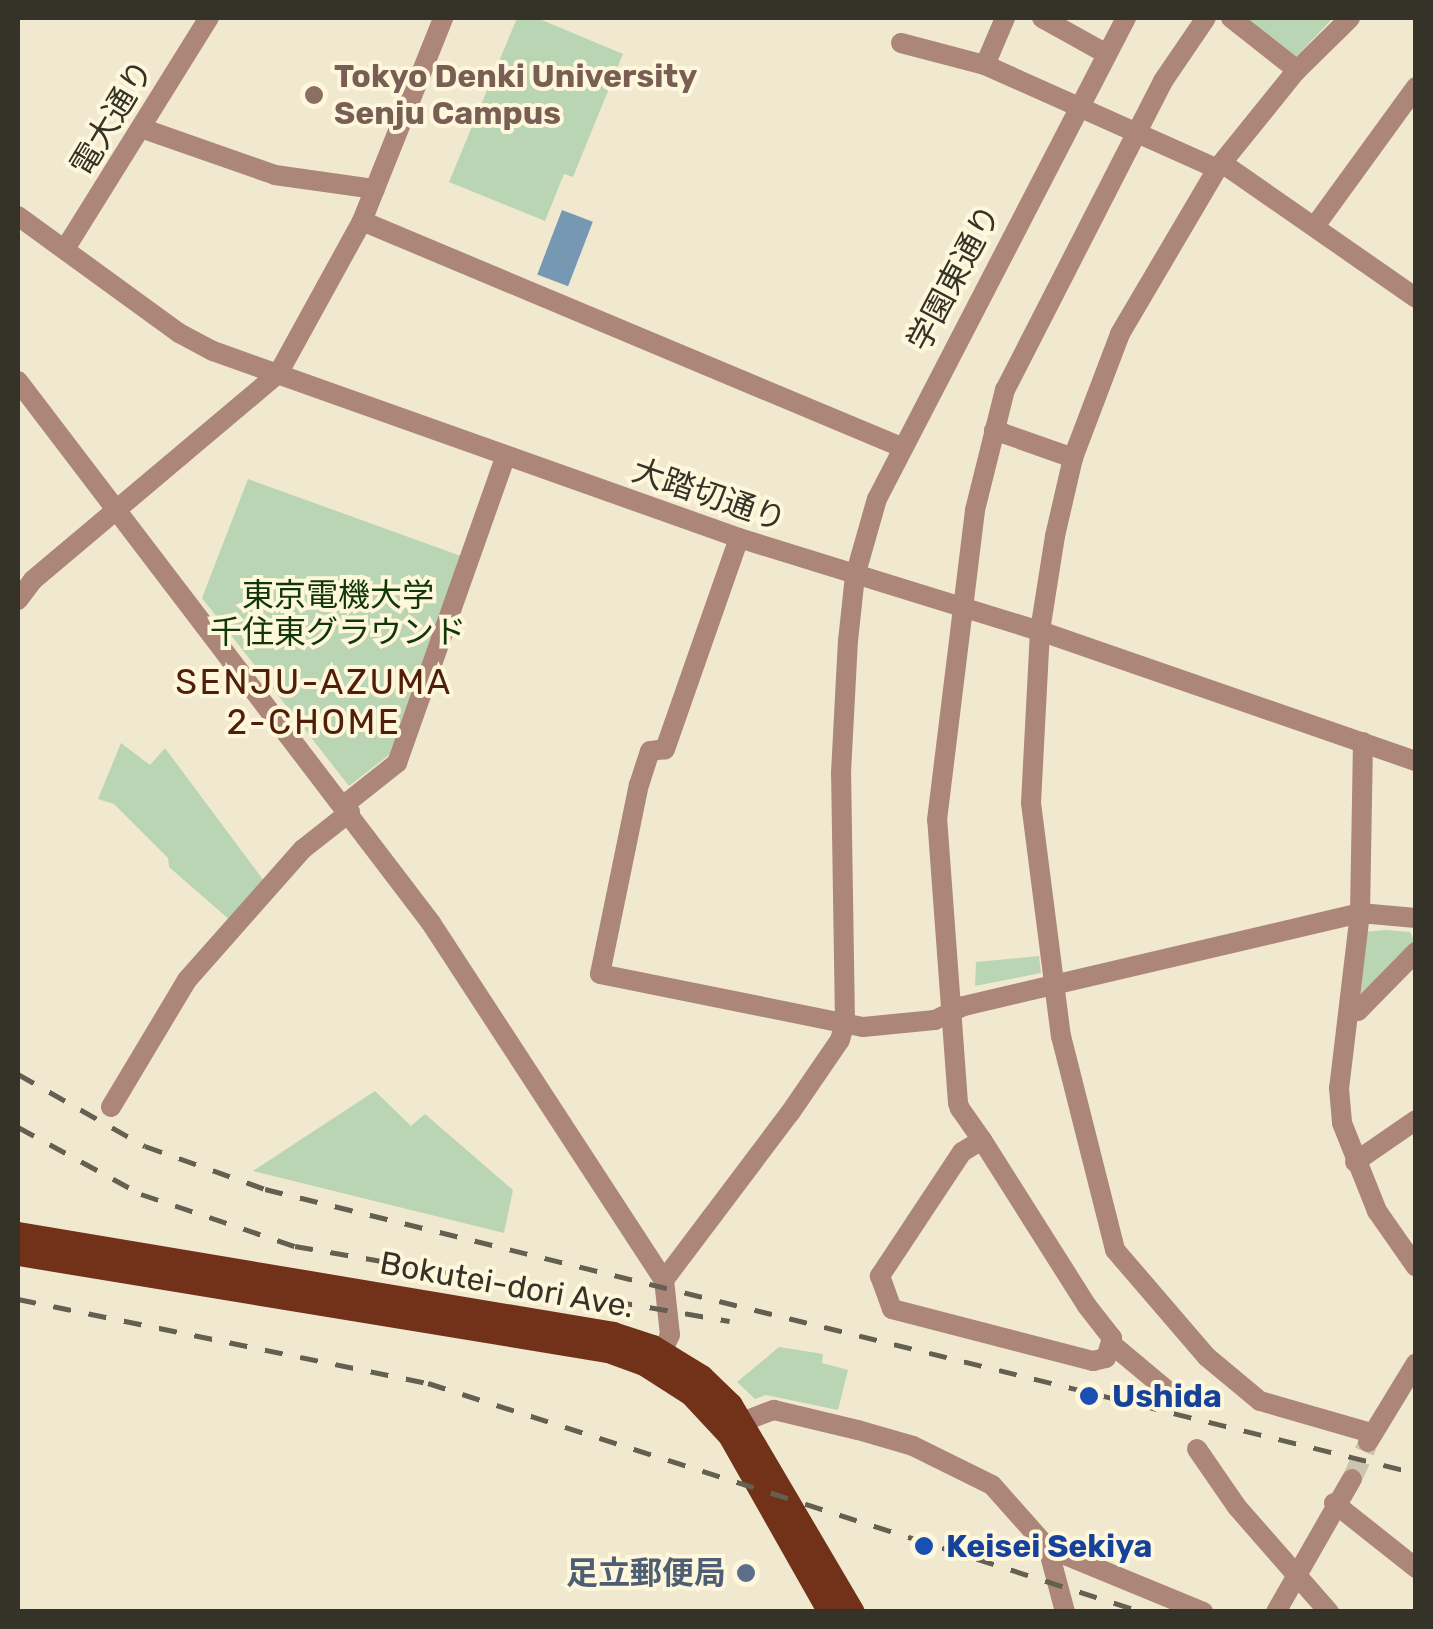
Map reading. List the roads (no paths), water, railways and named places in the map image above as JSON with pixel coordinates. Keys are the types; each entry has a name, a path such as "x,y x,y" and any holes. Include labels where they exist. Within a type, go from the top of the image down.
{"main road":[{"name":"Bokutei-dori Ave.","path":"18,1240 659,1361 718,1392 742,1422 852,1612"},
{"name":"Bokutei-dori Ave.","path":"659,1361 730,1435 830,1612"}],"street":[{"name":"電大通り","path":"65,250 209,18"},
{"path":"18,600 115,510 278,374 362,221 444,18"},
{"path":"985,66 1004,18"},
{"path":"1042,18 1106,53"},
{"name":"学園東通り","path":"845,1023 842,773 854,576 901,447 1126,18"},
{"path":"1169,1392 1114,1346 958,1103 937,820 975,510 994,430 1016,365 1138,130 1206,18"},
{"path":"1232,18 1298,70"},
{"path":"1350,18 1298,70 1220,166 1120,334 1073,458 1040,631 1032,803 1060,1036 1115,1250 1207,1357 1260,1400 1369,1439 1416,1363"},
{"path":"900,42 985,66 1220,166 1315,226 1416,298"},
{"path":"1315,226 1416,86"},
{"path":"141,128 275,174 374,189"},
{"name":"大踏切通り","path":"18,216 196,344 739,538 1040,631 1416,760"},
{"path":"362,221 901,447"},
{"path":"18,381 347,809 528,1065 664,1280 670,1329 659,1361"},
{"path":"994,430 1073,458"},
{"path":"111,1107 186,980 303,849 397,764 506,456"},
{"path":"739,538 665,749 650,751 639,784 600,974 845,1023 935,1020 950,1012 1054,985 1360,913 1416,918"},
{"path":"1363,742 1360,913 1339,1088 1354,1162 1390,1237 1416,1267"},
{"path":"1350,1011 1358,1011 1416,952"},
{"path":"664,1280 812,1080 845,1023"},
{"path":"1354,1162 1416,1120"},
{"path":"982,1140 962,1152 880,1276 892,1309 1094,1361 1106,1358 1114,1346"},
{"path":"742,1422 774,1410 913,1446 992,1485 1048,1548 1204,1612"},
{"path":"1197,1449 1329,1612"},
{"path":"1276,1612 1300,1580 1334,1503 1352,1479"},
{"path":"1334,1503 1416,1568"},
{"path":"1048,1548 1065,1612"}],"water":[{"path":"562,210 593,222 568,286 537,274"}],"tunnel":[{"path":"1352,1479 1367,1445"}],"railway":[{"path":"18,1074 145,1146 265,1189 1416,1473"},
{"path":"18,1127 141,1194 295,1246 730,1321"},
{"path":"18,1299 428,1383 1143,1612"}],"place":[{"name":"Tokyo Denki University Senju Campus","path":"314,95"},
{"name":"Ushida","path":"1089,1396"},
{"name":"Keisei Sekiya","path":"924,1546"},
{"name":"足立郵便局","path":"746,1573"}],"district":[{"name":"SENJU-AZUMA 2-CHOME","path":"314,702"}],"park label":[{"name":"東京電機大学 千住東グラウンド","path":"338,614"}]}
